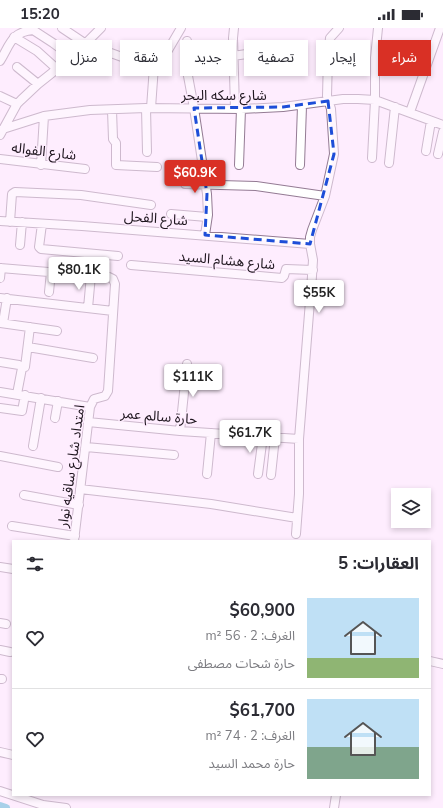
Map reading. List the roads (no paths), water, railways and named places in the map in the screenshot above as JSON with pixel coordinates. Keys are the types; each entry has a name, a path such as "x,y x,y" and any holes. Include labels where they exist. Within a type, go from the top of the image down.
{"street":[{"path":"62,28 80,40"},
{"path":"90,40 101,28"},
{"path":"172,43 181,28"},
{"path":"233,40 234,28"},
{"path":"296,534 299,494 299,439 312,270 312,254 310,244 312,230 325,196 334,150 331,109 327,96 329,42 331,36 339,28"},
{"path":"372,158 375,100 375,58 378,28"},
{"path":"410,112 440,28"},
{"path":"0,61 14,37 23,32 33,30 56,46"},
{"path":"14,37 43,56 56,68"},
{"path":"17,67 38,84"},
{"path":"2,132 17,104 56,70"},
{"path":"147,152 148,108 153,76"},
{"path":"188,76 206,184 207,217 205,235"},
{"path":"235,76 238,109 239,165"},
{"path":"0,96 17,104"},
{"name":"شارع سكه البحر","path":"2,132 44,116 90,110 148,108 238,109 302,106 328,101 358,99 375,100 443,125"},
{"path":"300,165 302,106"},
{"path":"389,164 395,107"},
{"path":"112,110 113,139 116,143 116,166 157,167"},
{"path":"41,165 44,116"},
{"path":"426,151 431,121"},
{"path":"438,154 443,132"},
{"name":"شارع الفواله","path":"0,159 85,169"},
{"path":"185,184 256,186 325,196"},
{"path":"10,222 12,194 15,192 81,195 151,204"},
{"path":"171,214 207,217"},
{"path":"20,245 22,222"},
{"name":"شارع الفحل","path":"0,224 22,222 310,244"},
{"path":"42,224 39,247 41,249 118,256"},
{"name":"شارع هشام السيد","path":"131,265 282,278 286,269 312,270"},
{"path":"0,278 1,268"},
{"name":"امتداد شارع ساقيه نوار","path":"1,268 109,277 113,279 115,284 108,391 105,396 94,399 90,407 75,538"},
{"path":"49,292 51,272"},
{"path":"88,308 91,275"},
{"path":"57,331 1,323 4,298 113,312"},
{"path":"25,367 30,327"},
{"path":"28,347 93,358"},
{"path":"0,362 19,365 22,368 22,411 0,408"},
{"path":"180,431 187,364"},
{"path":"0,392 90,407"},
{"path":"33,446 41,398"},
{"path":"55,418 58,401"},
{"name":"حارة سالم عمر","path":"88,422 180,431 299,439"},
{"path":"207,474 210,433"},
{"path":"258,474 263,436"},
{"path":"272,475 275,437"},
{"path":"86,447 174,455"},
{"path":"0,456 58,467"},
{"path":"80,489 211,504 297,518"},
{"path":"24,495 79,505"},
{"path":"12,526 75,538"},
{"path":"0,566 12,570"},
{"path":"0,650 10,652"},
{"path":"431,661 443,664"},
{"path":"0,752 12,755"},
{"path":"0,791 12,794"},
{"path":"19,796 43,805 66,808"},
{"path":"334,808 336,796"}],"waterway":[{"path":"0,806 6,808"}]}
